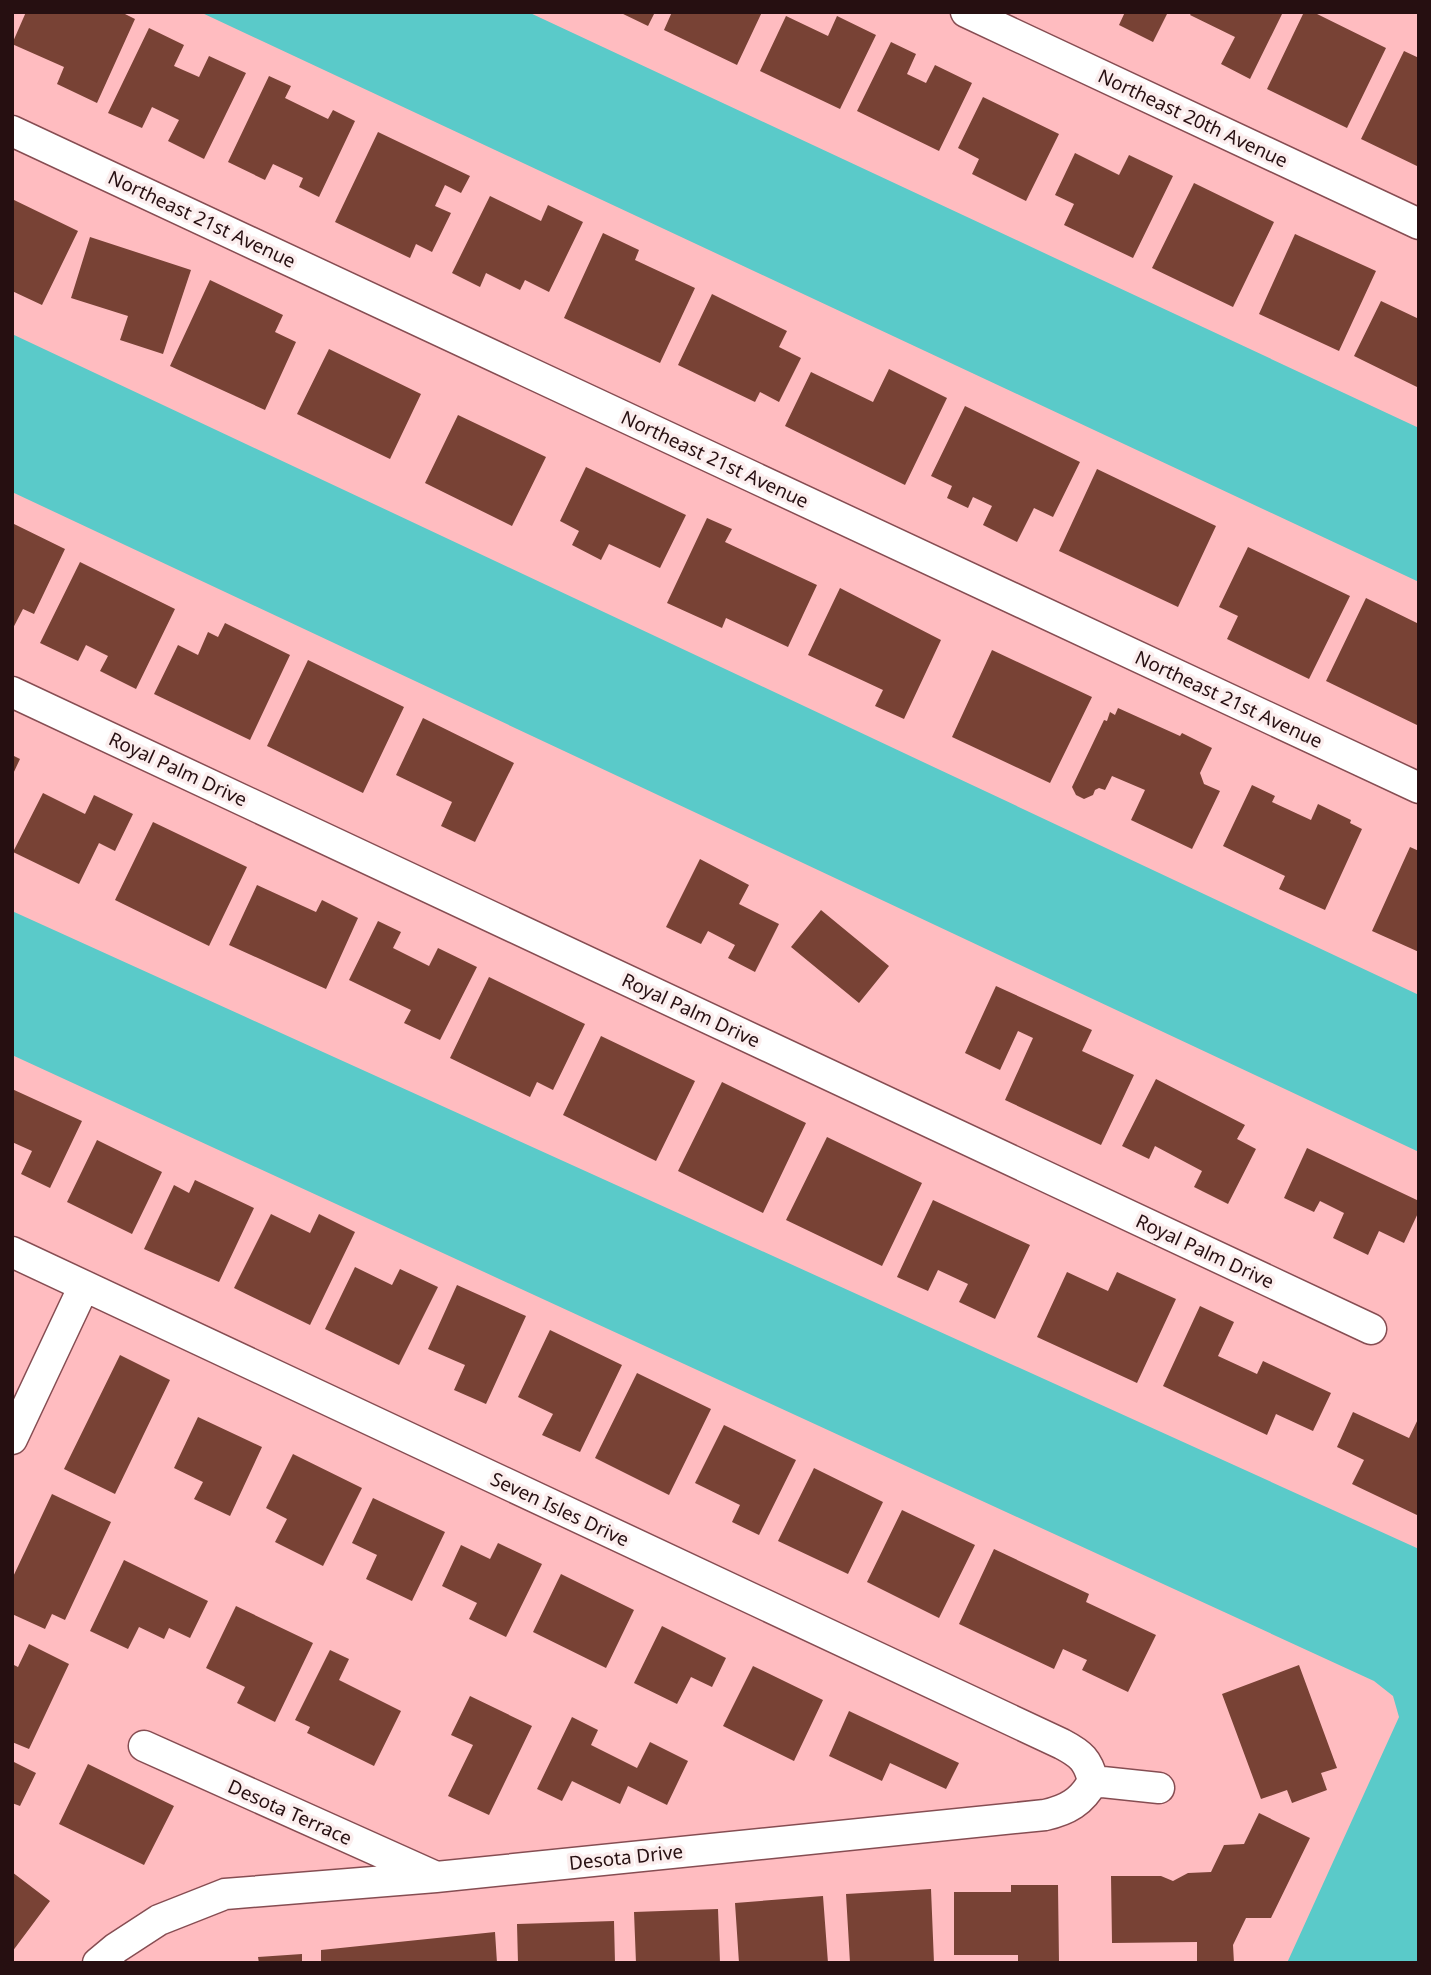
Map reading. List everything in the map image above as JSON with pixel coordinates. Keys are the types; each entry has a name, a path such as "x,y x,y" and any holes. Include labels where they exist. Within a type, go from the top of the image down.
{"street":[{"name":"Northeast 20th Avenue","path":"967,12 1419,224"},
{"name":"Northeast 21st Avenue","path":"12,131 1419,788"},
{"name":"Royal Palm Drive","path":"12,692 1371,1329"},
{"name":"Seven Isles Drive","path":"12,1252 1062,1744 1079,1753 1090,1768 1093,1782"},
{"path":"12,1438 84,1286"},
{"name":"Desota Terrace","path":"144,1746 436,1877"},
{"path":"1093,1782 1159,1788"},
{"name":"Desota Drive","path":"98,1963 159,1920 225,1894 436,1877 1045,1815 1058,1812 1080,1800 1093,1782"}],"water":[{"path":"200,12 528,12 1419,428 1419,582"},
{"path":"12,334 1419,995 1419,1152 12,492"},
{"path":"12,911 1419,1549 1419,1963 1287,1963 1399,1717 1393,1696 1374,1681 12,1055"}],"building":[{"path":"26,12 121,12 135,19 97,103 57,84 64,67 12,44"},
{"path":"619,12 655,12 648,26"},
{"path":"672,12 762,12 737,65 664,30"},
{"path":"1125,12 1168,12 1153,42 1119,25"},
{"path":"1192,12 1283,12 1250,79 1221,64 1235,37 1190,15"},
{"path":"1304,12 1313,12 1386,48 1347,128 1267,89"},
{"path":"786,16 828,36 837,16 876,35 840,109 760,71"},
{"path":"149,28 184,45 174,66 199,77 209,56 246,73 204,159 168,141 179,120 152,107 142,128 108,113"},
{"path":"891,42 916,54 907,74 926,83 935,65 972,83 939,151 857,111"},
{"path":"1404,51 1419,58 1419,167 1361,139"},
{"path":"269,76 291,86 285,98 328,119 333,110 355,121 319,197 299,187 303,178 273,164 265,180 228,162"},
{"path":"983,97 1059,134 1026,201 972,174 979,159 958,148"},
{"path":"378,132 470,176 461,193 445,185 435,206 451,213 432,252 416,244 410,258 335,222"},
{"path":"1075,153 1119,175 1129,155 1173,176 1133,258 1064,225 1074,204 1055,195"},
{"path":"1194,183 1274,222 1233,307 1152,268"},
{"path":"490,196 541,221 548,205 583,222 549,292 525,280 520,290 486,273 480,287 452,273"},
{"path":"12,199 78,231 42,305 12,291"},
{"path":"603,233 639,250 635,260 695,288 660,363 564,318"},
{"path":"1295,234 1376,271 1339,351 1259,314"},
{"path":"90,237 191,270 163,354 120,340 128,316 71,298"},
{"path":"210,280 283,315 275,332 296,342 265,410 170,366"},
{"path":"712,294 787,331 779,347 801,358 779,402 760,392 755,402 678,365"},
{"path":"1381,301 1419,319 1419,388 1354,356"},
{"path":"329,349 421,394 390,459 297,414"},
{"path":"889,369 947,398 905,485 785,426 811,372 873,402"},
{"path":"965,406 1080,462 1053,517 1034,508 1017,542 983,525 992,506 973,497 968,508 947,498 952,486 931,476"},
{"path":"458,415 546,457 512,526 425,483"},
{"path":"586,467 686,515 660,568 609,544 601,560 572,545 579,531 560,521"},
{"path":"1097,469 1216,526 1178,607 1059,551"},
{"path":"707,518 732,529 725,542 817,585 788,647 726,618 722,628 667,603"},
{"path":"12,523 65,549 34,614 23,609 12,630"},
{"path":"1248,547 1350,596 1309,679 1227,639 1238,616 1219,607"},
{"path":"80,562 175,609 136,689 100,671 108,656 86,645 78,661 40,643"},
{"path":"840,588 941,640 904,719 875,706 883,690 808,655"},
{"path":"1366,598 1419,624 1419,726 1326,681"},
{"path":"225,623 290,655 250,740 154,694 178,645 198,655 208,632 218,637"},
{"path":"992,650 1092,697 1050,783 952,737"},
{"path":"308,660 404,707 363,793 267,746"},
{"path":"1118,708 1212,748 1200,773 1204,784 1220,791 1192,849 1131,820 1145,790 1112,776 1105,790 1099,788 1084,799 1076,795 1072,787 1104,720 1107,721 1110,712 1115,715"},
{"path":"423,718 514,763 475,842 441,826 452,802 396,775"},
{"path":"12,755 20,759 12,776"},
{"path":"1252,785 1275,796 1272,802 1311,820 1318,804 1351,820 1350,823 1362,829 1325,910 1279,889 1285,876 1223,846"},
{"path":"43,793 85,814 94,795 133,814 115,851 99,843 79,884 13,852"},
{"path":"153,822 247,867 209,946 115,900"},
{"path":"1410,847 1419,851 1419,952 1372,931"},
{"path":"700,859 749,885 739,904 779,924 755,972 728,958 735,945 708,931 701,944 666,927"},
{"path":"257,885 316,912 322,900 358,918 326,989 229,945"},
{"path":"821,910 889,966 859,1003 791,947"},
{"path":"378,921 401,932 393,948 429,966 438,948 477,967 440,1040 404,1023 411,1010 349,980"},
{"path":"489,977 585,1024 553,1090 537,1082 530,1097 450,1058"},
{"path":"996,986 1092,1030 1082,1051 1134,1075 1101,1145 1005,1100 1033,1038 1018,1031 1000,1070 965,1053"},
{"path":"601,1036 695,1081 656,1161 563,1115"},
{"path":"1156,1079 1245,1125 1237,1139 1256,1149 1228,1204 1194,1187 1202,1171 1155,1146 1149,1159 1122,1146"},
{"path":"722,1082 806,1123 763,1213 678,1171"},
{"path":"12,1089 82,1121 50,1188 21,1174 32,1151 12,1142"},
{"path":"827,1137 922,1183 882,1266 786,1220"},
{"path":"97,1140 162,1172 132,1234 67,1202"},
{"path":"1307,1148 1419,1201 1419,1211 1404,1243 1379,1231 1368,1255 1333,1238 1344,1213 1320,1201 1314,1212 1284,1198"},
{"path":"195,1180 254,1208 219,1282 144,1249 174,1185 189,1193"},
{"path":"933,1200 1030,1245 995,1319 959,1302 968,1284 938,1270 928,1291 897,1277"},
{"path":"271,1214 310,1233 319,1214 355,1232 310,1325 234,1288"},
{"path":"355,1267 392,1285 400,1269 438,1287 399,1365 325,1329"},
{"path":"1067,1272 1108,1291 1117,1272 1176,1299 1137,1383 1037,1337"},
{"path":"457,1285 526,1316 486,1404 454,1390 465,1365 428,1349"},
{"path":"1200,1306 1234,1322 1218,1356 1257,1374 1263,1361 1331,1393 1313,1431 1276,1414 1267,1435 1163,1386"},
{"path":"550,1330 622,1365 580,1452 542,1435 553,1414 518,1397"},
{"path":"120,1355 170,1380 115,1494 64,1469"},
{"path":"637,1373 711,1409 669,1495 595,1458"},
{"path":"1353,1412 1409,1438 1419,1417 1419,1516 1352,1484 1364,1460 1337,1447"},
{"path":"198,1417 262,1447 230,1516 194,1499 203,1482 174,1468"},
{"path":"724,1425 796,1460 759,1535 732,1522 740,1505 695,1483"},
{"path":"293,1454 362,1488 323,1566 275,1542 287,1519 266,1508"},
{"path":"814,1468 883,1502 848,1574 778,1541"},
{"path":"52,1494 111,1522 65,1620 52,1614 45,1629 12,1614 12,1579"},
{"path":"373,1498 445,1532 412,1601 366,1579 377,1555 352,1543"},
{"path":"902,1510 975,1545 939,1618 867,1582"},
{"path":"498,1543 542,1564 506,1637 469,1619 477,1603 442,1586 461,1545 490,1559"},
{"path":"994,1549 1089,1594 1086,1602 1156,1635 1128,1692 1082,1670 1087,1660 1063,1649 1054,1669 959,1624"},
{"path":"124,1560 208,1601 190,1638 169,1628 164,1639 139,1627 128,1649 90,1631"},
{"path":"561,1574 634,1610 606,1668 533,1632"},
{"path":"236,1606 313,1643 275,1722 237,1703 245,1687 206,1668"},
{"path":"662,1626 726,1658 712,1687 691,1677 677,1704 634,1683"},
{"path":"29,1644 69,1664 29,1749 12,1742 12,1664 18,1667"},
{"path":"330,1650 349,1659 339,1680 401,1711 374,1766 307,1733 310,1727 295,1720"},
{"path":"1299,1665 1337,1768 1321,1773 1327,1790 1292,1803 1287,1790 1261,1799 1222,1694"},
{"path":"753,1666 823,1700 794,1761 723,1726"},
{"path":"470,1696 532,1726 489,1815 448,1796 473,1745 451,1735"},
{"path":"849,1711 959,1763 946,1789 890,1763 882,1781 829,1756"},
{"path":"572,1717 598,1730 591,1745 637,1768 650,1742 688,1761 667,1805 628,1786 620,1804 572,1781 562,1801 537,1789"},
{"path":"12,1761 36,1773 20,1806 12,1803"},
{"path":"88,1764 174,1806 144,1865 59,1824"},
{"path":"1259,1813 1310,1838 1271,1918 1246,1918 1233,1945 1234,1963 1197,1963 1197,1942 1112,1943 1111,1876 1161,1876 1173,1881 1188,1873 1211,1872 1224,1845 1244,1844"},
{"path":"12,1872 50,1901 12,1952"},
{"path":"1011,1885 1058,1885 1059,1963 1018,1963 1018,1955 954,1955 954,1892 1011,1892"},
{"path":"931,1889 934,1963 850,1963 846,1894"},
{"path":"823,1896 828,1963 739,1963 735,1903"},
{"path":"718,1909 720,1963 636,1963 634,1912"},
{"path":"614,1921 615,1963 518,1963 517,1924"},
{"path":"495,1932 497,1963 321,1963 321,1950"},
{"path":"302,1954 302,1963 259,1963 258,1957"}]}
